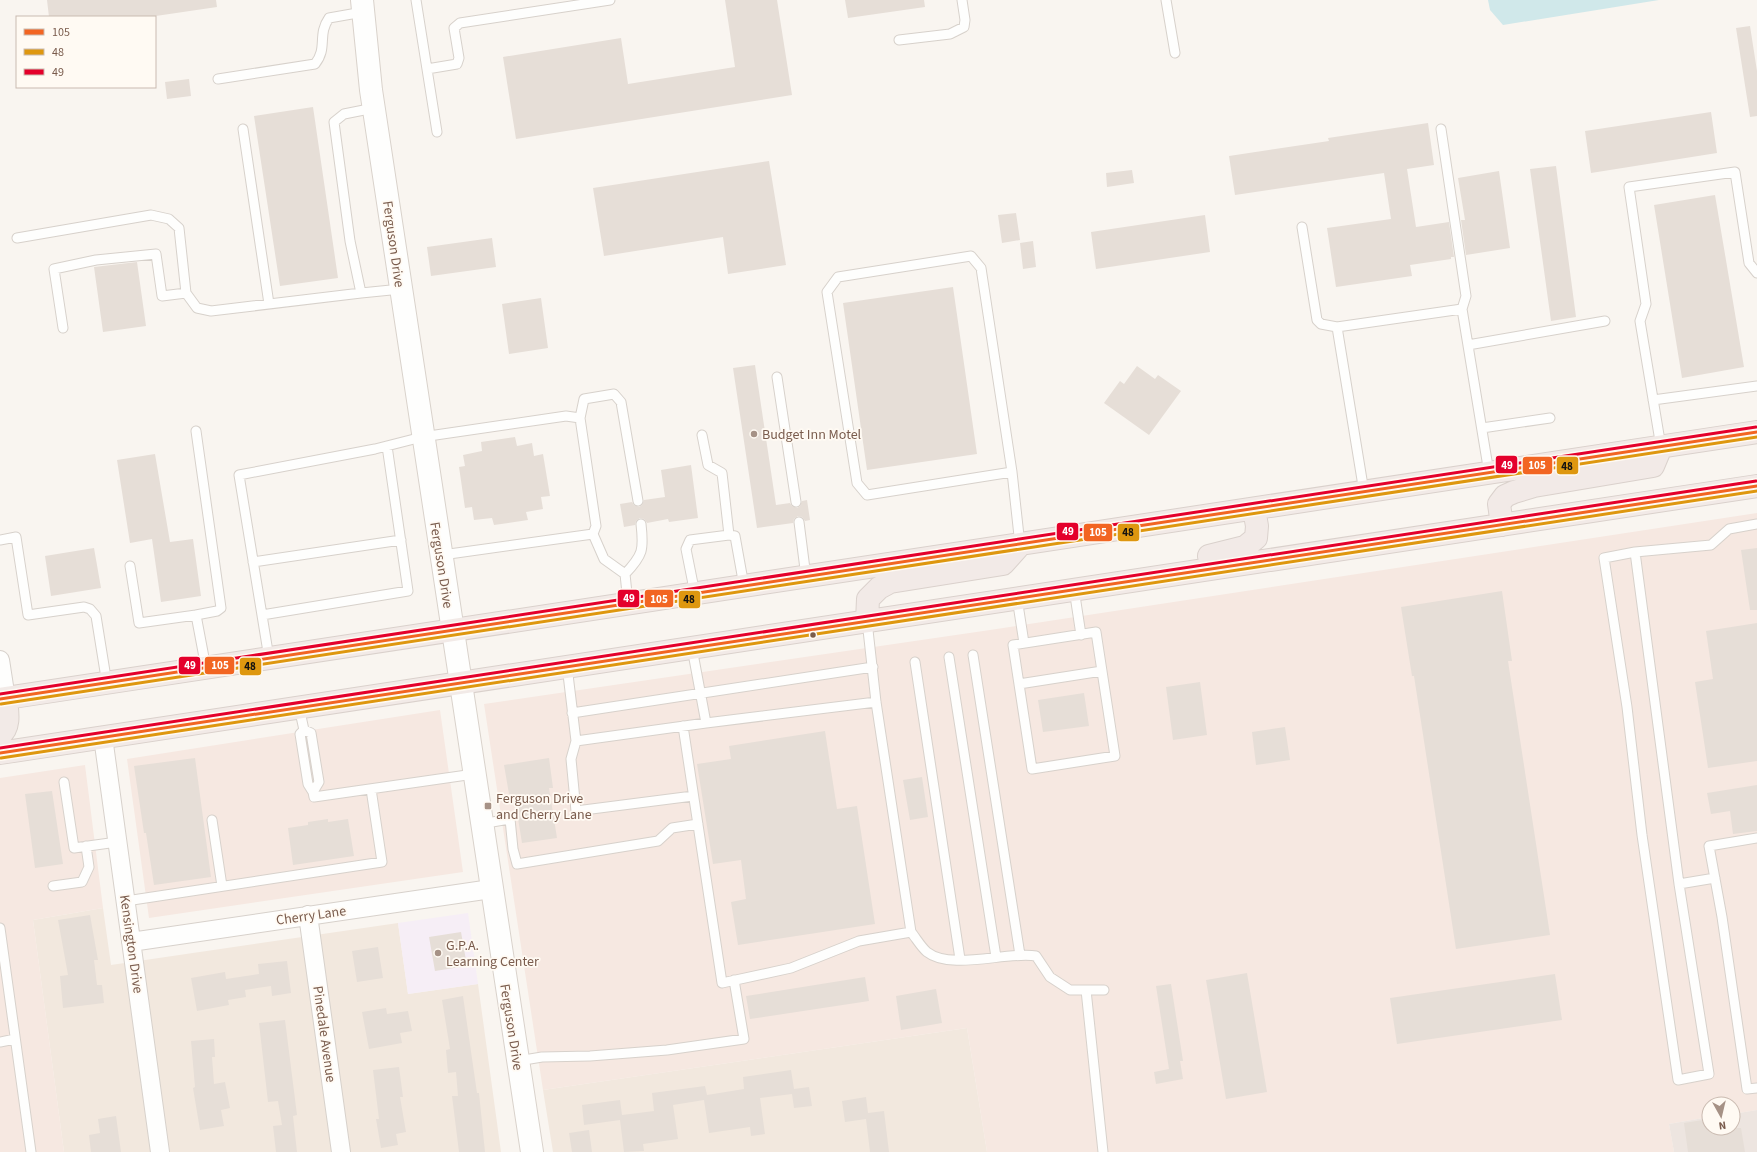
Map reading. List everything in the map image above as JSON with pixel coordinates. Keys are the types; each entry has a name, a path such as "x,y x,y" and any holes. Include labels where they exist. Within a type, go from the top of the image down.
{"highway":[{"path":"0,734 3,733 8,719 3,699 1757,432"},
{"path":"1502,524 1499,504 1506,496 1514,492 1534,486 1653,466 1662,447"},
{"path":"0,753 1757,486"},
{"path":"1100,585 1117,572 1227,553 1245,547 1256,538 1257,526 1254,509"},
{"path":"867,621 868,599 879,588 890,582 1003,564 1020,544"}],"street":[{"name":"Ferguson Drive","path":"362,6 374,108 422,437 532,1152"},
{"path":"0,660 3,699"},
{"name":"Kensington Drive","path":"103,737 160,1152"},
{"name":"Cherry Lane","path":"131,942 491,889"},
{"name":"Pinedale Avenue","path":"308,916 341,1152"}],"lane":[{"path":"416,0 437,132"},
{"path":"427,69 457,64 459,58 454,28 460,23 610,0"},
{"path":"899,40 950,34 958,31 964,27 965,20 962,0"},
{"path":"1166,0 1175,53"},
{"path":"218,80 315,64 322,56 324,26 329,18 362,6"},
{"path":"361,293 350,241 334,122 344,114 374,108"},
{"path":"243,129 269,304"},
{"path":"1441,129 1466,296 1462,309 1489,473"},
{"path":"1662,447 1652,400 1640,321 1646,304 1630,188 1734,172 1749,263 1757,273"},
{"path":"17,238 151,215 169,219 179,228 186,294 197,308 211,311 401,289"},
{"path":"1302,227 1317,320 1321,324 1337,327 1462,309"},
{"path":"63,328 54,269 96,260 156,254 162,296 186,294"},
{"path":"1012,472 867,495 857,483 828,292 838,276 971,256 981,268 1012,472 1020,544"},
{"path":"1468,345 1605,321"},
{"path":"1337,327 1364,493"},
{"path":"777,377 796,502"},
{"path":"1652,400 1757,386"},
{"path":"625,574 604,559 593,534 596,526 580,418 584,399 614,394 621,402 638,501"},
{"path":"269,659 239,475 387,446 422,437 566,416 580,418"},
{"path":"1482,428 1550,418"},
{"path":"130,566 139,623 196,615 217,611 221,608 196,431"},
{"path":"702,435 708,465 722,473 729,535"},
{"path":"262,615 408,591 387,446"},
{"path":"799,522 806,577"},
{"path":"628,604 625,574 636,562 644,546 641,524"},
{"path":"1634,552 1679,884 1709,1074 1678,1080 1642,835 1627,707 1604,558 1634,552 1711,545 1729,529 1757,524"},
{"path":"440,555 593,534"},
{"path":"694,594 686,549 690,540 729,535 735,536 744,586"},
{"path":"0,540 16,537 28,615 84,606 90,609 96,616 107,684"},
{"path":"253,562 401,540"},
{"path":"1074,589 1081,635"},
{"path":"1017,598 1024,643"},
{"path":"196,615 206,668"},
{"path":"867,621 876,702 912,932 927,952 944,959 1020,955 1036,956 1050,977 1070,990 1104,990"},
{"path":"1096,632 1115,756 1032,769 1013,645 1024,643 1096,632"},
{"path":"692,647 706,723"},
{"path":"973,655 1020,955"},
{"path":"949,657 996,957"},
{"path":"915,662 960,959"},
{"path":"567,666 576,741 571,759 576,811 693,796"},
{"path":"572,712 873,668"},
{"path":"1019,684 1102,671"},
{"path":"576,741 876,702"},
{"path":"299,707 304,730"},
{"path":"683,726 722,983 791,968 859,941 912,932"},
{"path":"304,730 311,733 319,782 313,792"},
{"path":"304,730 300,734 308,784 314,797 474,774"},
{"path":"304,758 315,757"},
{"path":"64,782 74,848 118,842"},
{"path":"126,901 382,862 371,789"},
{"path":"481,824 510,819 513,849 517,864 658,841 672,828 698,824"},
{"path":"212,820 222,886"},
{"path":"1757,838 1710,846 1747,1089 1757,1088"},
{"path":"53,886 82,882 89,867 86,846"},
{"path":"1679,884 1715,878"},
{"path":"0,928 31,1152"},
{"path":"518,1061 542,1056 590,1056 667,1050 744,1039 734,980"},
{"path":"1086,990 1103,1152"},
{"path":"0,1042 15,1040"}],"shaded area":[{"path":"1757,513 1757,1110 1741,1113 1741,1096 1701,1096 1701,1118 1669,1124 1674,1152 987,1152 967,1028 543,1090 484,704 990,630"},
{"path":"440,710 463,872 149,918 127,759"},
{"path":"85,765 103,908 33,920 64,1152 0,1152 0,778"},
{"path":"103,908 111,965 398,923 408,994 478,984 501,1152 64,1152 33,920"},
{"name":"G.P.A. Learning Center","path":"468,913 478,984 408,994 398,923"},
{"path":"967,1028 987,1152 553,1152 543,1090"},
{"path":"1757,1110 1757,1152 1674,1152 1669,1124 1701,1118 1701,1136 1741,1136 1741,1113"}],"water":[{"path":"1488,0 1659,0 1503,25 1490,10"}],"building":[{"path":"47,0 216,0 217,7 156,16 49,16"},
{"path":"725,0 777,0 792,95 516,139 503,57 621,38 628,84 735,67"},
{"path":"845,0 924,0 925,7 848,18"},
{"path":"1750,26 1757,71 1757,116 1750,117 1736,28"},
{"path":"189,79 191,96 167,99 165,82"},
{"path":"313,107 338,278 280,286 254,116"},
{"path":"1711,112 1717,153 1591,173 1585,131"},
{"path":"1428,123 1434,165 1407,169 1416,227 1449,222 1454,257 1451,257 1451,259 1410,265 1412,276 1336,287 1327,228 1391,219 1384,173 1235,195 1229,156 1329,141 1328,138"},
{"path":"769,161 786,265 728,274 723,237 604,256 593,188"},
{"path":"1556,166 1576,317 1551,321 1530,169"},
{"path":"1132,170 1134,183 1107,187 1106,173"},
{"path":"1499,171 1510,248 1466,255 1461,220 1465,220 1458,178"},
{"path":"1715,195 1744,367 1682,378 1654,205"},
{"path":"1016,213 1020,240 1002,243 998,215"},
{"path":"1205,215 1210,252 1096,269 1091,232"},
{"path":"492,238 496,267 431,276 427,247"},
{"path":"1033,241 1036,267 1023,269 1020,243"},
{"path":"137,262 146,326 103,332 94,267"},
{"path":"953,287 977,454 867,470 843,303"},
{"path":"541,298 548,348 509,354 502,304"},
{"name":"Budget Inn Motel","path":"755,365 776,505 790,503 792,506 797,508 800,506 802,501 807,500 810,520 805,521 802,517 798,516 794,519 793,523 757,528 733,368"},
{"path":"1137,366 1155,379 1158,375 1181,391 1149,435 1104,403 1120,381 1124,384"},
{"path":"515,437 517,446 532,443 534,456 543,454 550,496 541,497 543,509 526,512 528,520 494,525 492,518 474,520 472,507 465,508 459,467 465,466 463,455 482,451 481,442"},
{"path":"155,454 170,542 193,539 201,596 161,602 152,539 130,543 117,460"},
{"path":"691,465 698,518 669,522 668,519 647,523 644,519 640,518 636,521 635,525 624,527 620,504 632,502 634,505 639,507 642,505 644,500 665,497 661,470"},
{"path":"94,548 101,588 51,596 45,556"},
{"path":"1757,548 1757,610 1750,610 1741,550"},
{"path":"1502,591 1512,661 1508,661 1550,935 1456,949 1414,676 1412,676 1401,607"},
{"path":"1757,623 1757,761 1708,768 1695,682 1713,679 1706,631"},
{"path":"1200,682 1207,735 1173,740 1166,687"},
{"path":"1084,693 1089,726 1043,732 1038,700"},
{"path":"1285,727 1290,760 1256,765 1252,732"},
{"path":"825,731 837,809 857,806 875,924 738,945 731,902 746,899 741,860 713,864 697,764 731,759 729,746"},
{"path":"195,758 211,877 154,885 146,833 144,833 134,766"},
{"path":"549,758 553,788 549,788 557,838 522,843 514,794 509,794 504,765"},
{"path":"922,777 928,817 910,820 903,780"},
{"path":"1757,785 1757,831 1733,834 1730,811 1711,814 1707,793"},
{"path":"52,791 63,864 35,868 25,794"},
{"path":"328,819 328,822 348,819 354,856 293,865 288,828 308,825 308,822"},
{"path":"90,915 98,960 94,960 97,985 102,985 104,1003 63,1008 60,976 68,975 58,920"},
{"path":"461,932 467,966 435,971 429,937"},
{"path":"378,947 383,978 357,982 352,951"},
{"path":"287,961 291,993 272,996 271,986 245,990 246,997 228,1000 229,1005 197,1011 191,978 225,972 226,979 259,974 258,964"},
{"path":"1247,973 1267,1092 1226,1099 1206,980"},
{"path":"1555,974 1562,1020 1397,1044 1390,998"},
{"path":"865,977 869,1001 750,1019 746,996"},
{"path":"1171,984 1183,1061 1180,1061 1183,1079 1156,1084 1154,1072 1169,1069 1156,986"},
{"path":"936,989 942,1023 901,1030 896,996"},
{"path":"463,996 477,1093 479,1093 485,1152 459,1152 452,1096 458,1096 456,1072 448,1073 446,1050 450,1049 442,1000"},
{"path":"386,1008 387,1014 408,1011 412,1031 400,1033 402,1043 369,1049 362,1012"},
{"path":"285,1020 297,1115 293,1116 297,1152 276,1152 273,1126 282,1125 278,1101 268,1102 259,1023"},
{"path":"214,1039 215,1057 212,1057 214,1084 225,1082 230,1108 221,1110 224,1126 200,1130 193,1088 195,1087 191,1041"},
{"path":"399,1067 403,1097 400,1097 406,1132 396,1134 398,1145 381,1148 376,1119 379,1119 373,1070"},
{"path":"791,1070 794,1089 809,1087 812,1106 794,1108 792,1094 760,1098 765,1134 751,1136 750,1127 709,1133 704,1100 673,1105 678,1139 643,1144 644,1151 624,1152 620,1120 584,1125 582,1105 620,1100 622,1115 654,1111 652,1093 705,1086 707,1095 744,1089 743,1077"},
{"path":"866,1097 868,1113 884,1111 889,1152 870,1152 866,1119 845,1122 842,1101"},
{"path":"116,1116 121,1152 91,1152 89,1135 100,1133 98,1119"},
{"path":"1701,1120 1701,1136 1741,1136 1741,1128 1745,1152 1688,1152 1684,1123"},
{"path":"589,1130 592,1152 572,1152 569,1133"}],"transit line":[{"name":"49","path":"0,694 1756,427"},
{"name":"105","path":"0,699 1757,432"},
{"name":"48","path":"1,704 1757,437"},
{"name":"49","path":"0,748 1756,481"},
{"name":"105","path":"0,753 1757,486"},
{"name":"48","path":"1,758 1757,491"}],"place":[{"name":"Budget Inn Motel","path":"754,434"},
{"name":"Ferguson Drive and Cherry Lane","path":"488,806"},
{"name":"G.P.A. Learning Center","path":"438,953"}]}
